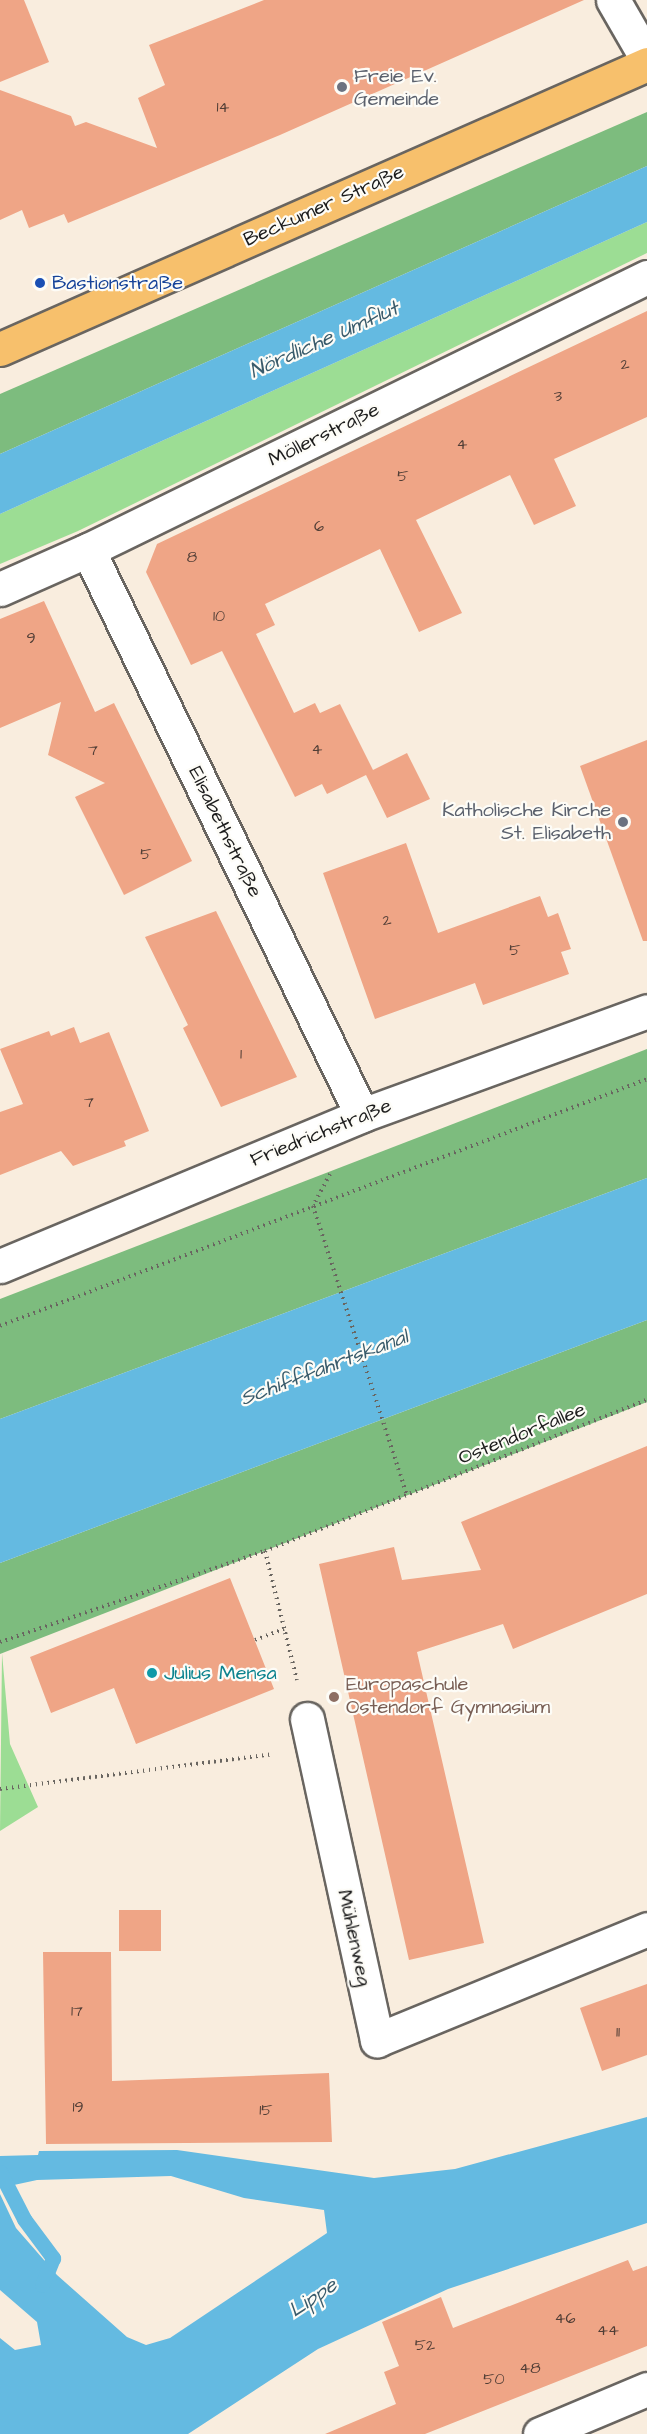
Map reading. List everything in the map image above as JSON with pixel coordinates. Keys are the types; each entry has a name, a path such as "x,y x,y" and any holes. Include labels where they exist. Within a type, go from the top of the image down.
{"main road":[{"name":"Beckumer Straße","path":"0,349 647,62"}],"street":[{"path":"613,0 647,62"},
{"name":"Möllerstraße","path":"0,589 88,550 647,277"},
{"name":"Elisabethstraße","path":"88,550 362,1115"},
{"name":"Friedrichstraße","path":"0,1266 362,1115 647,1011"},
{"name":"Mühlenweg","path":"310,1734 377,2040 647,1929"},
{"path":"540,2434 647,2389"}],"path":[{"path":"0,1326 647,1078"},
{"path":"313,1206 408,1496"},
{"name":"Ostendorfallee","path":"0,1642 265,1551 647,1400"},
{"path":"0,1789 310,1734 265,1551"},
{"path":"255,1640 284,1629"}],"green space":[{"path":"647,112 647,166 0,454 0,394"},
{"path":"647,222 647,253 78,531 0,564 0,514"},
{"path":"647,1049 647,1178 0,1419 0,1299"},
{"path":"647,1320 647,1402 0,1654 0,1563"},
{"path":"2,1653 10,1744 38,1807 0,1831"}],"water":[{"name":"Nördliche Umflut","path":"647,166 647,222 0,514 0,454"},
{"name":"Schifffahrtskanal","path":"647,1178 647,1320 0,1563 0,1419"},
{"name":"Lippe","path":"647,2117 647,2223 448,2289 318,2349 188,2434 0,2434 0,2338 15,2350 41,2345 37,2322 0,2290 0,2194 16,2228 57,2275 127,2337 146,2345 170,2338 327,2233 324,2210 244,2198 171,2176 37,2180 0,2188 0,2156 38,2155 39,2151 177,2150 374,2178 455,2169"}],"building":[{"path":"0,0 24,0 49,62 0,82"},
{"path":"264,0 584,0 280,135 68,223 64,214 29,228 22,210 0,220 0,90 71,116 75,126 86,122 157,148 138,98 165,85 149,45"},
{"path":"647,311 647,417 554,459 576,506 534,525 510,475 416,520 462,613 419,632 380,549 265,604 275,625 256,634 294,713 315,703 320,713 340,704 373,770 407,753 430,799 387,818 366,775 327,794 322,784 295,797 222,651 191,665 146,572 157,544"},
{"path":"44,601 95,712 114,703 192,861 124,895 75,797 105,783 48,755 61,702 0,728 0,619"},
{"name":"Katholische Kirche St. Elisabeth","path":"647,740 647,941 643,941 580,766"},
{"path":"406,843 438,933 540,896 548,917 558,913 571,949 561,952 569,974 483,1005 475,983 375,1019 323,873"},
{"path":"216,911 297,1077 221,1107 183,1028 188,1025 145,937"},
{"path":"74,1027 80,1043 109,1032 149,1131 124,1141 126,1146 73,1166 61,1151 0,1175 0,1112 23,1104 0,1049 49,1031 51,1036"},
{"path":"647,1446 647,1594 513,1649 503,1624 417,1652 484,1943 409,1960 319,1564 394,1547 402,1580 481,1570 461,1522"},
{"name":"Julius Mensa","path":"230,1578 274,1689 136,1744 114,1688 51,1713 30,1657"},
{"path":"119,1910 161,1910 161,1951 119,1951"},
{"path":"43,1952 111,1952 112,2081 329,2073 332,2142 46,2144"},
{"path":"647,1984 647,2055 602,2071 580,2008"},
{"path":"628,2260 633,2271 647,2266 647,2346 425,2434 325,2434 396,2404 384,2372 399,2366 382,2322 441,2297 453,2328"}],"waterway":[{"path":"0,2172 24,2219 53,2258 42,2285"}],"place":[{"name":"Freie Ev. Gemeinde","path":"342,87"},
{"name":"Bastionstraße","path":"40,283"},
{"name":"Katholische Kirche St. Elisabeth","path":"623,822"},
{"name":"Julius Mensa","path":"152,1673"},
{"name":"Europaschule Ostendorf Gymnasium","path":"334,1697"}]}
